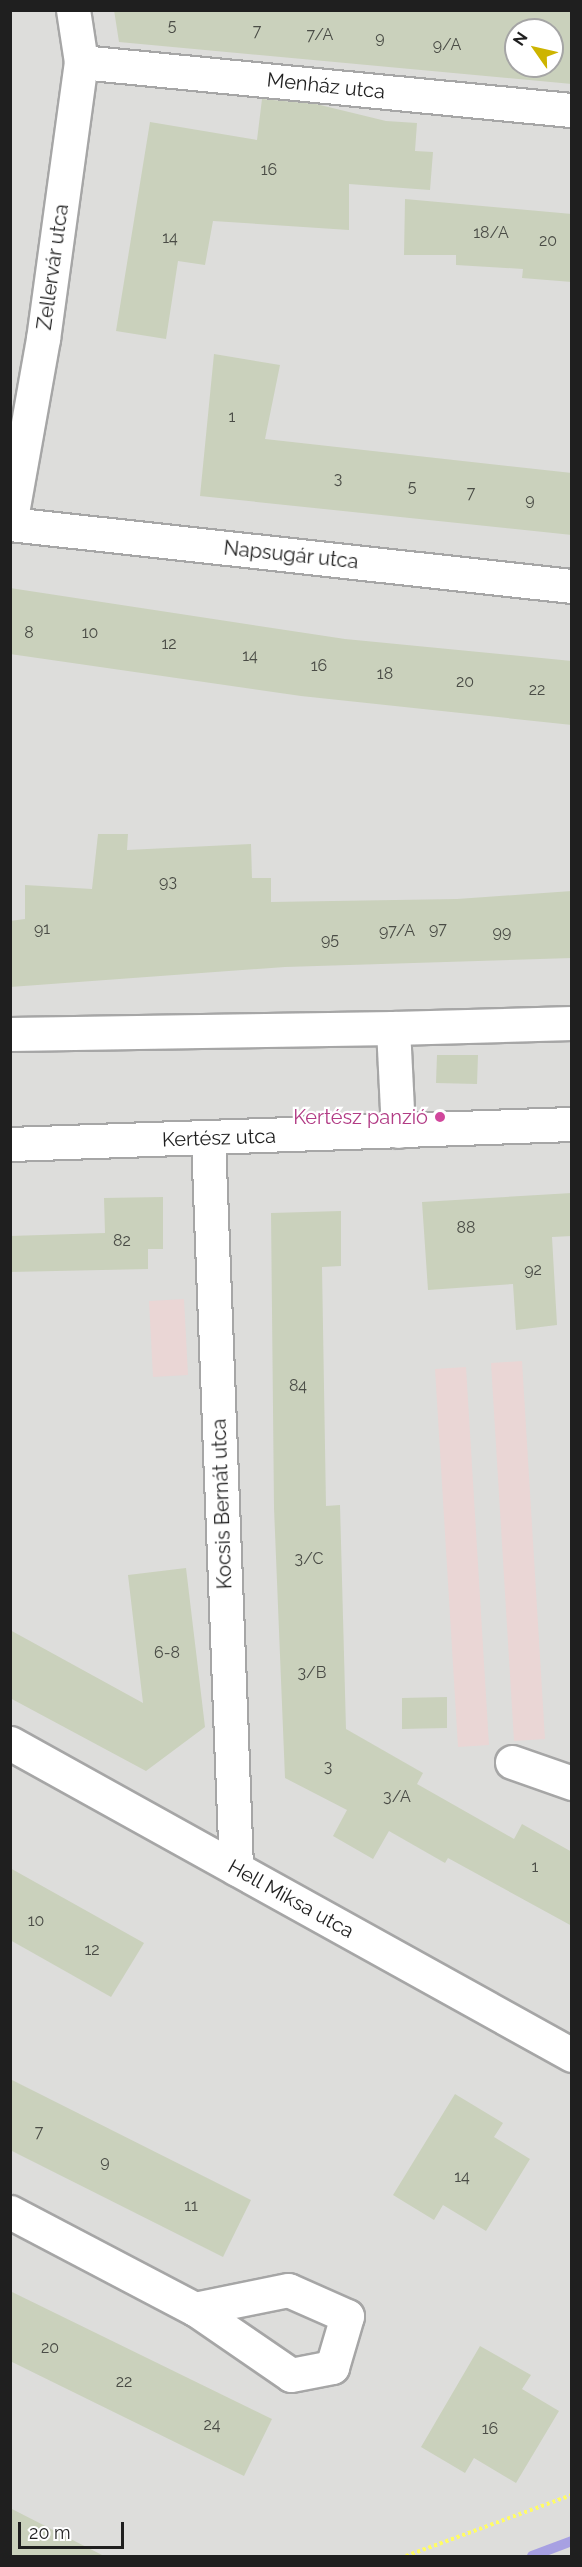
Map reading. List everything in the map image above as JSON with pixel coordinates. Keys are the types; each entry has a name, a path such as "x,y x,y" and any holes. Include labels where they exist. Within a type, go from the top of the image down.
{"street":[{"name":"Zellervár utca","path":"10,524 43,339 81,62 73,10"},
{"name":"Menház utca","path":"81,62 572,110"},
{"name":"Napsugár utca","path":"10,524 572,586"},
{"path":"10,1034 572,1023"},
{"path":"393,1028 398,1131"},
{"name":"Kertész utca","path":"10,1144 207,1139 572,1124"},
{"name":"Kocsis Bernát utca","path":"207,1139 237,1868"},
{"name":"Hell Miksa utca","path":"10,1743 572,2055"},
{"path":"512,1762 572,1783"},
{"path":"10,2212 195,2309"}],"path":[{"path":"406,2556 572,2495"}],"shaded area":[{"path":"11,11 571,11 571,2556 11,2556"},
{"path":"184,1299 188,1375 153,1377 149,1301"},
{"path":"522,1361 545,1739 514,1741 491,1363"},
{"path":"466,1367 489,1745 458,1747 435,1369"}],"building":[{"path":"114,10 572,10 572,84 507,78 564,78 564,18 504,18 504,78 119,42"},
{"path":"262,99 316,104 386,121 417,123 415,151 433,152 430,190 349,184 349,230 213,221 205,265 178,261 166,339 116,331 150,122 257,140"},
{"path":"405,199 572,214 572,282 522,278 523,269 456,265 456,255 404,255"},
{"path":"214,354 280,365 265,439 572,473 572,535 200,496"},
{"path":"10,588 345,639 572,661 572,725 301,696 10,654"},
{"path":"98,834 128,834 127,850 251,844 252,878 271,878 271,902 457,899 572,891 572,958 285,967 10,987 10,921 25,919 25,885 92,889"},
{"path":"437,1055 478,1055 477,1084 436,1083"},
{"path":"572,1193 572,1236 552,1237 557,1325 516,1330 513,1284 428,1290 422,1202"},
{"path":"163,1197 163,1249 148,1249 148,1269 10,1272 10,1236 105,1233 104,1198"},
{"path":"341,1211 341,1266 322,1267 326,1506 340,1505 346,1729 423,1773 417,1784 514,1839 522,1824 572,1852 572,1926 448,1858 445,1863 389,1831 373,1859 333,1836 347,1810 285,1778 274,1508 271,1213"},
{"path":"186,1568 205,1727 146,1771 10,1698 10,1630 143,1703 128,1575"},
{"path":"447,1697 447,1728 402,1729 402,1698"},
{"path":"10,1868 144,1943 111,1997 10,1940"},
{"path":"10,2079 251,2200 223,2257 10,2150"},
{"path":"455,2094 503,2123 494,2137 530,2159 486,2231 443,2205 434,2220 393,2195"},
{"path":"10,2291 272,2419 244,2476 10,2361"},
{"path":"480,2346 531,2375 522,2389 559,2411 516,2483 474,2458 465,2473 421,2447"},
{"path":"10,2508 104,2556 10,2556"}],"waterway":[{"path":"532,2556 572,2541"}],"place":[{"name":"Kertész panzió","path":"440,1117"}]}
